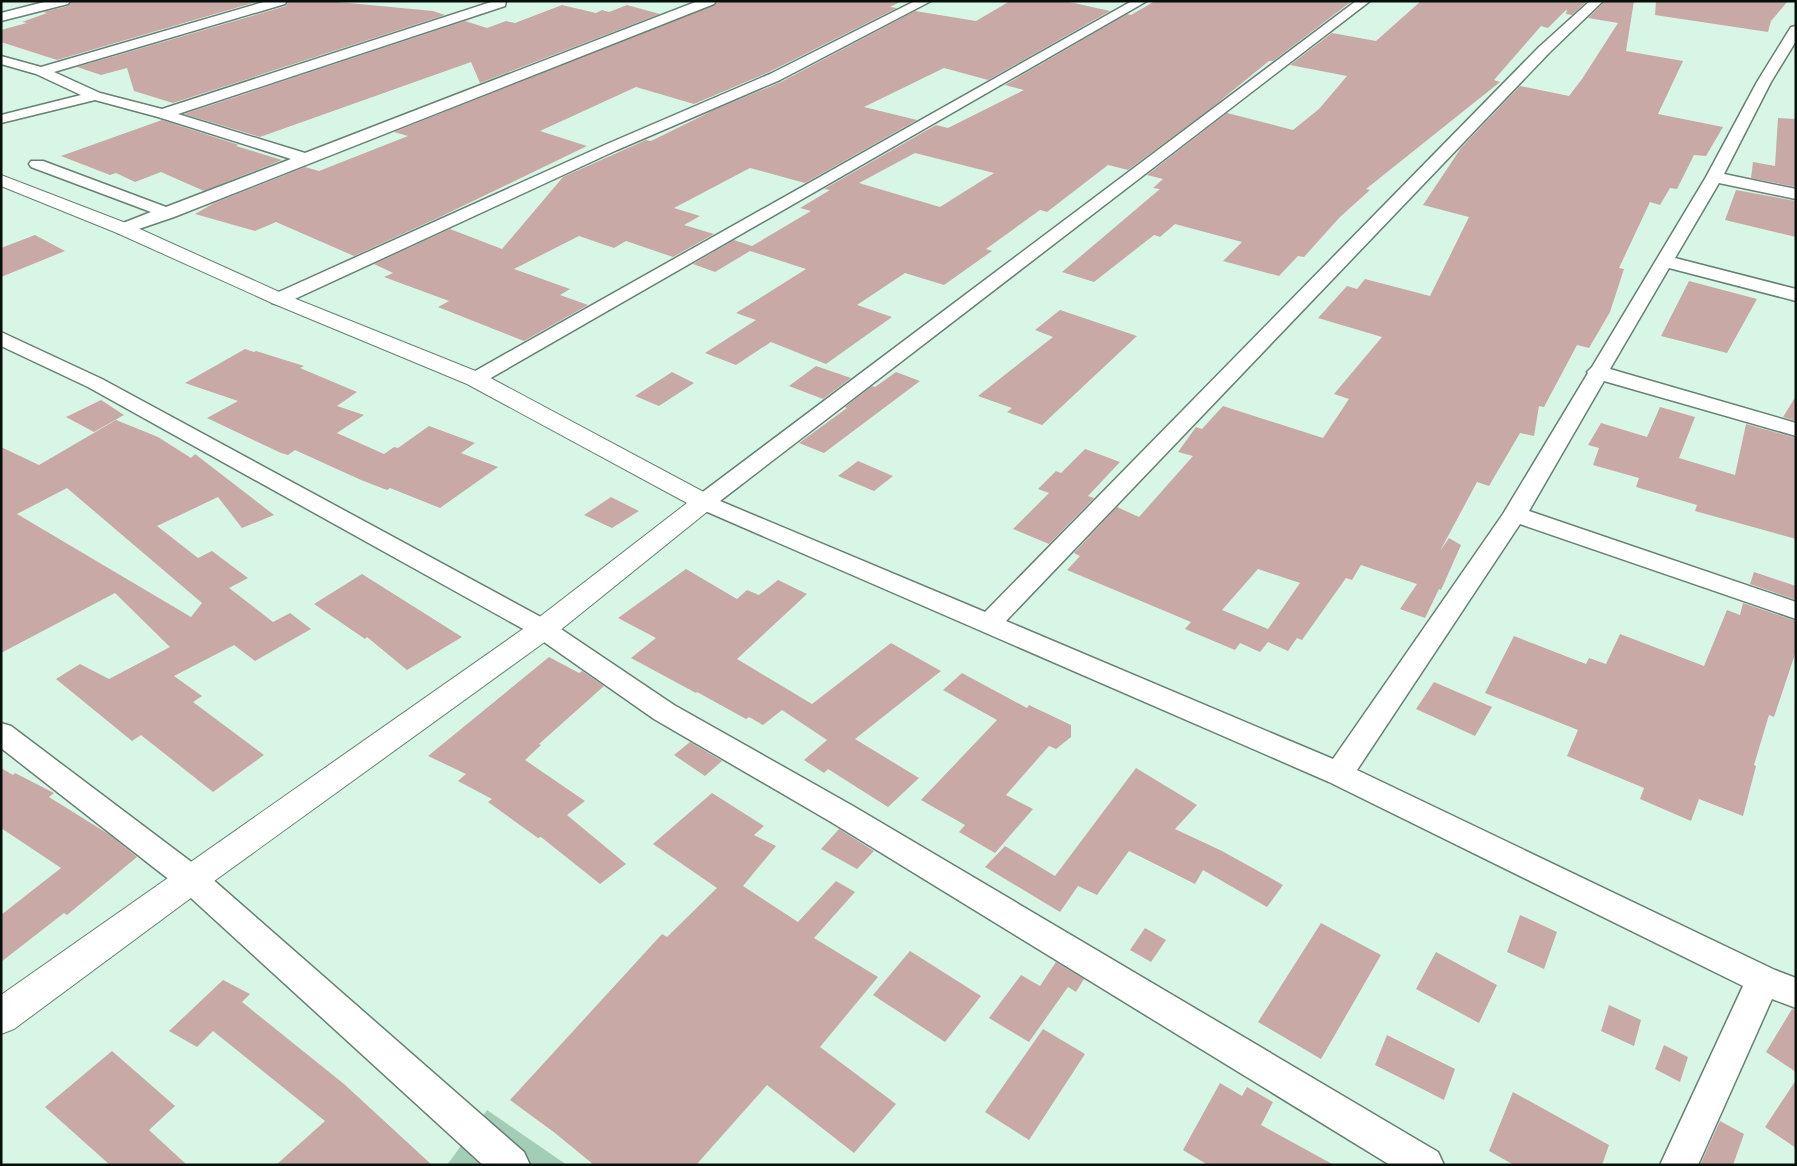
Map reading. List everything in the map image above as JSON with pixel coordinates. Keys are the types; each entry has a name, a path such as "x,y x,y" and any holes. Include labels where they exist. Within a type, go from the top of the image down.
{"street":[{"path":"1,17 64,1"},
{"path":"41,71 281,1"},
{"path":"124,229 710,1"},
{"path":"279,299 620,143 775,77 926,1"},
{"path":"474,379 1141,1"},
{"path":"1,1017 543,628 704,502 1364,1"},
{"path":"988,624 1544,50 1597,1"},
{"path":"163,114 501,3"},
{"path":"1339,774 1515,514 1714,176 1764,82 1796,30"},
{"path":"1,60 41,71 95,96 163,114 305,158"},
{"path":"1,119 95,96"},
{"path":"37,164 168,213"},
{"path":"1714,176 1796,194"},
{"path":"1,180 124,229 279,299 474,379 704,502 1339,774 1762,980 1796,993"},
{"path":"1664,261 1796,295"},
{"path":"1,338 95,383 543,628 664,712 842,814 1425,1165"},
{"path":"1597,372 1796,430"},
{"path":"1515,514 1796,611"},
{"path":"1,733 191,879 511,1165"},
{"path":"1679,1165 1762,980"}],"green space":[{"path":"487,1110 567,1165 447,1165"}],"building":[{"path":"72,1 259,1 57,60 1,42 1,30 27,23 22,22 47,13 43,12 68,6"},
{"path":"289,1 328,1 433,11 445,15 173,103 134,91 127,68 101,75 77,67 286,6"},
{"path":"722,1 902,1 890,7 897,8 769,72 694,104 636,87 540,131 587,146 354,256 276,222 255,231 195,214 214,203 305,167 319,171 408,136 394,132"},
{"path":"1010,1 1065,1 1110,11 988,80 944,68 864,107 917,120 805,183 750,168 674,208 700,216 684,225 714,234 673,257 626,241 614,248 579,236 514,269 570,289 560,295 588,305 524,341 438,307 449,301 384,277 393,273 374,264 450,229 502,249 563,177 646,140 651,141 714,110 781,82 915,11 976,21"},
{"path":"1155,1 1352,1 1273,61 1269,61 1210,109 1128,170 1108,165 1047,212 1040,210 986,249 992,251 944,285 905,273 857,305 892,317 826,364 771,342 736,365 705,353 756,320 736,313 806,269 750,251 715,272 693,264 734,240 752,246 811,211 800,208 830,190 824,189 936,125 948,128 1024,90 1005,85 1127,14 1131,15","holes":["915,153 994,173 940,207 859,183"]},
{"path":"1421,1 1587,1 1572,15 1566,14 1567,9 1548,28 1541,26 1494,80 1500,82 1366,189 1370,190 1340,217 1304,257 1298,256 1279,276 1223,261 1242,242 1175,224 1160,237 1154,235 1094,282 1062,272 1160,189 1153,188 1163,179 1147,175 1227,113 1293,130 1319,109 1347,76 1290,65 1332,33 1376,41"},
{"path":"1605,1 1634,1 1626,51 1683,61 1658,114 1723,127 1706,156 1694,155 1677,189 1670,188 1660,205 1650,202 1619,268 1624,269 1610,312 1589,348 1577,345 1544,407 1539,406 1534,436 1520,433 1489,486 1477,482 1440,551 1449,538 1461,545 1441,590 1439,589 1425,618 1400,609 1417,584 1361,565 1352,580 1346,578 1302,640 1297,638 1288,651 1268,642 1260,652 1240,643 1235,650 1185,629 1191,622 1067,570 1080,556 1074,553 1117,507 1139,517 1193,456 1178,452 1196,427 1202,429 1223,406 1323,438 1349,399 1334,394 1382,337 1318,318 1347,286 1357,289 1365,279 1430,296 1469,217 1423,205 1461,148 1520,86 1569,96 1618,23 1588,18","holes":["1258,569 1300,583 1268,629 1222,610"]},
{"path":"1656,1 1788,1 1771,21 1768,32 1655,15"},
{"path":"562,5 596,13 602,10 609,12 627,5 660,14 480,83 471,62 260,137 184,114 465,21 487,28 506,21 515,23"},
{"path":"1778,118 1796,119 1796,187 1751,178 1753,162 1775,166"},
{"path":"162,120 282,160 204,191 161,172 135,182 116,173 110,175 61,156"},
{"path":"1736,190 1796,201 1796,237 1725,220"},
{"path":"35,235 65,251 1,277 1,248"},
{"path":"1689,281 1757,299 1727,353 1661,336"},
{"path":"1060,310 1137,336 1042,425 1007,412 1012,408 978,396 1053,337 1035,330"},
{"path":"245,349 304,366 300,368 357,392 337,406 364,415 337,433 384,454 394,447 398,448 429,426 475,443 461,453 498,467 440,508 390,488 387,490 361,480 295,450 288,455 281,453 207,418 238,401 185,383"},
{"path":"816,366 851,378 823,399 789,386"},
{"path":"672,372 694,383 659,406 635,396"},
{"path":"896,372 920,381 824,453 799,443 847,408 845,407 872,386 875,387"},
{"path":"1796,396 1796,421 1783,417"},
{"path":"101,400 124,415 94,432 66,417"},
{"path":"1660,407 1695,417 1679,458 1735,475 1746,424 1796,438 1796,539 1695,511 1697,505 1636,487 1639,478 1593,465 1599,448 1588,445 1601,423 1647,437"},
{"path":"116,420 158,437 191,458 195,454 274,515 242,528 218,497 157,526 198,558 212,551 248,578 229,588 273,622 290,613 311,629 255,661 234,645 174,676 202,696 193,702 264,755 213,792 141,735 132,741 56,679 80,664 109,679 170,647 115,593 1,653 1,447 39,465","holes":["67,488 202,603 191,617 17,514"]},
{"path":"1085,449 1120,462 1088,496 1094,498 1049,544 1013,529 1049,493 1038,489 1056,471 1061,473"},
{"path":"858,461 893,476 874,491 838,476"},
{"path":"611,497 639,511 612,528 584,515"},
{"path":"686,569 737,599 747,590 759,595 778,580 807,594 737,659 812,704 891,643 941,671 855,739 919,778 888,807 828,769 824,773 804,760 827,740 782,710 763,725 749,717 746,719 631,658 656,638 618,618"},
{"path":"1754,572 1796,586 1796,600 1750,584"},
{"path":"362,574 462,637 407,670 367,637 365,639 314,604"},
{"path":"1743,603 1796,621 1796,651 1774,717 1769,715 1754,765 1756,766 1743,816 1699,799 1691,821 1640,799 1644,788 1567,756 1578,730 1485,693 1514,636 1586,664 1589,658 1606,664 1620,634 1704,666 1727,610 1740,615"},
{"path":"549,657 579,673 582,671 604,686 539,744 541,745 525,760 585,801 567,815 626,864 600,884 541,837 538,838 488,802 492,799 458,781 466,774 428,756"},
{"path":"962,673 1027,708 1029,705 1071,725 1071,737 1056,749 1049,746 1006,795 1033,809 995,853 959,832 965,825 921,800 997,720 943,690"},
{"path":"1434,682 1492,707 1475,736 1416,709"},
{"path":"690,742 722,761 705,776 674,755"},
{"path":"1,768 54,793 49,797 110,835 137,857 67,915 64,913 1,962 1,915 61,868 1,828"},
{"path":"1136,768 1197,805 1175,829 1222,851 1283,885 1267,907 1203,870 1195,884 1129,851 1097,895 1078,886 1060,912 985,867 1005,846 1055,876"},
{"path":"712,793 764,826 754,835 776,846 743,886 798,922 836,881 855,892 814,938 878,977 820,1047 896,1104 854,1153 767,1085 696,1165 594,1165 510,1100 662,934 667,937 717,888 653,844"},
{"path":"839,829 874,851 857,869 821,849"},
{"path":"1520,915 1557,932 1544,969 1507,952"},
{"path":"1321,923 1381,955 1321,1059 1258,1022"},
{"path":"1145,928 1166,940 1151,962 1130,950"},
{"path":"910,951 981,996 945,1042 873,995"},
{"path":"1436,952 1497,985 1479,1023 1416,989"},
{"path":"1056,962 1084,979 1076,992 1068,987 1029,1042 989,1018 1021,975 1040,986"},
{"path":"223,980 250,994 242,1002 344,1084 432,1165 276,1165 325,1121 213,1031 197,1047 169,1031"},
{"path":"1609,1005 1641,1020 1634,1046 1601,1031"},
{"path":"1792,1009 1796,1010 1796,1072 1766,1052"},
{"path":"1043,1029 1085,1054 1029,1140 985,1112"},
{"path":"1387,1035 1455,1069 1444,1100 1375,1065"},
{"path":"1664,1045 1688,1057 1680,1082 1655,1069"},
{"path":"112,1051 175,1106 149,1130 187,1165 110,1165 45,1107"},
{"path":"1796,1080 1796,1148 1765,1127"},
{"path":"1220,1083 1242,1096 1247,1087 1273,1102 1261,1125 1334,1165 1208,1165 1183,1150"},
{"path":"1513,1092 1609,1145 1602,1165 1514,1165 1489,1151"},
{"path":"1720,1121 1744,1134 1733,1165 1700,1165"}]}
